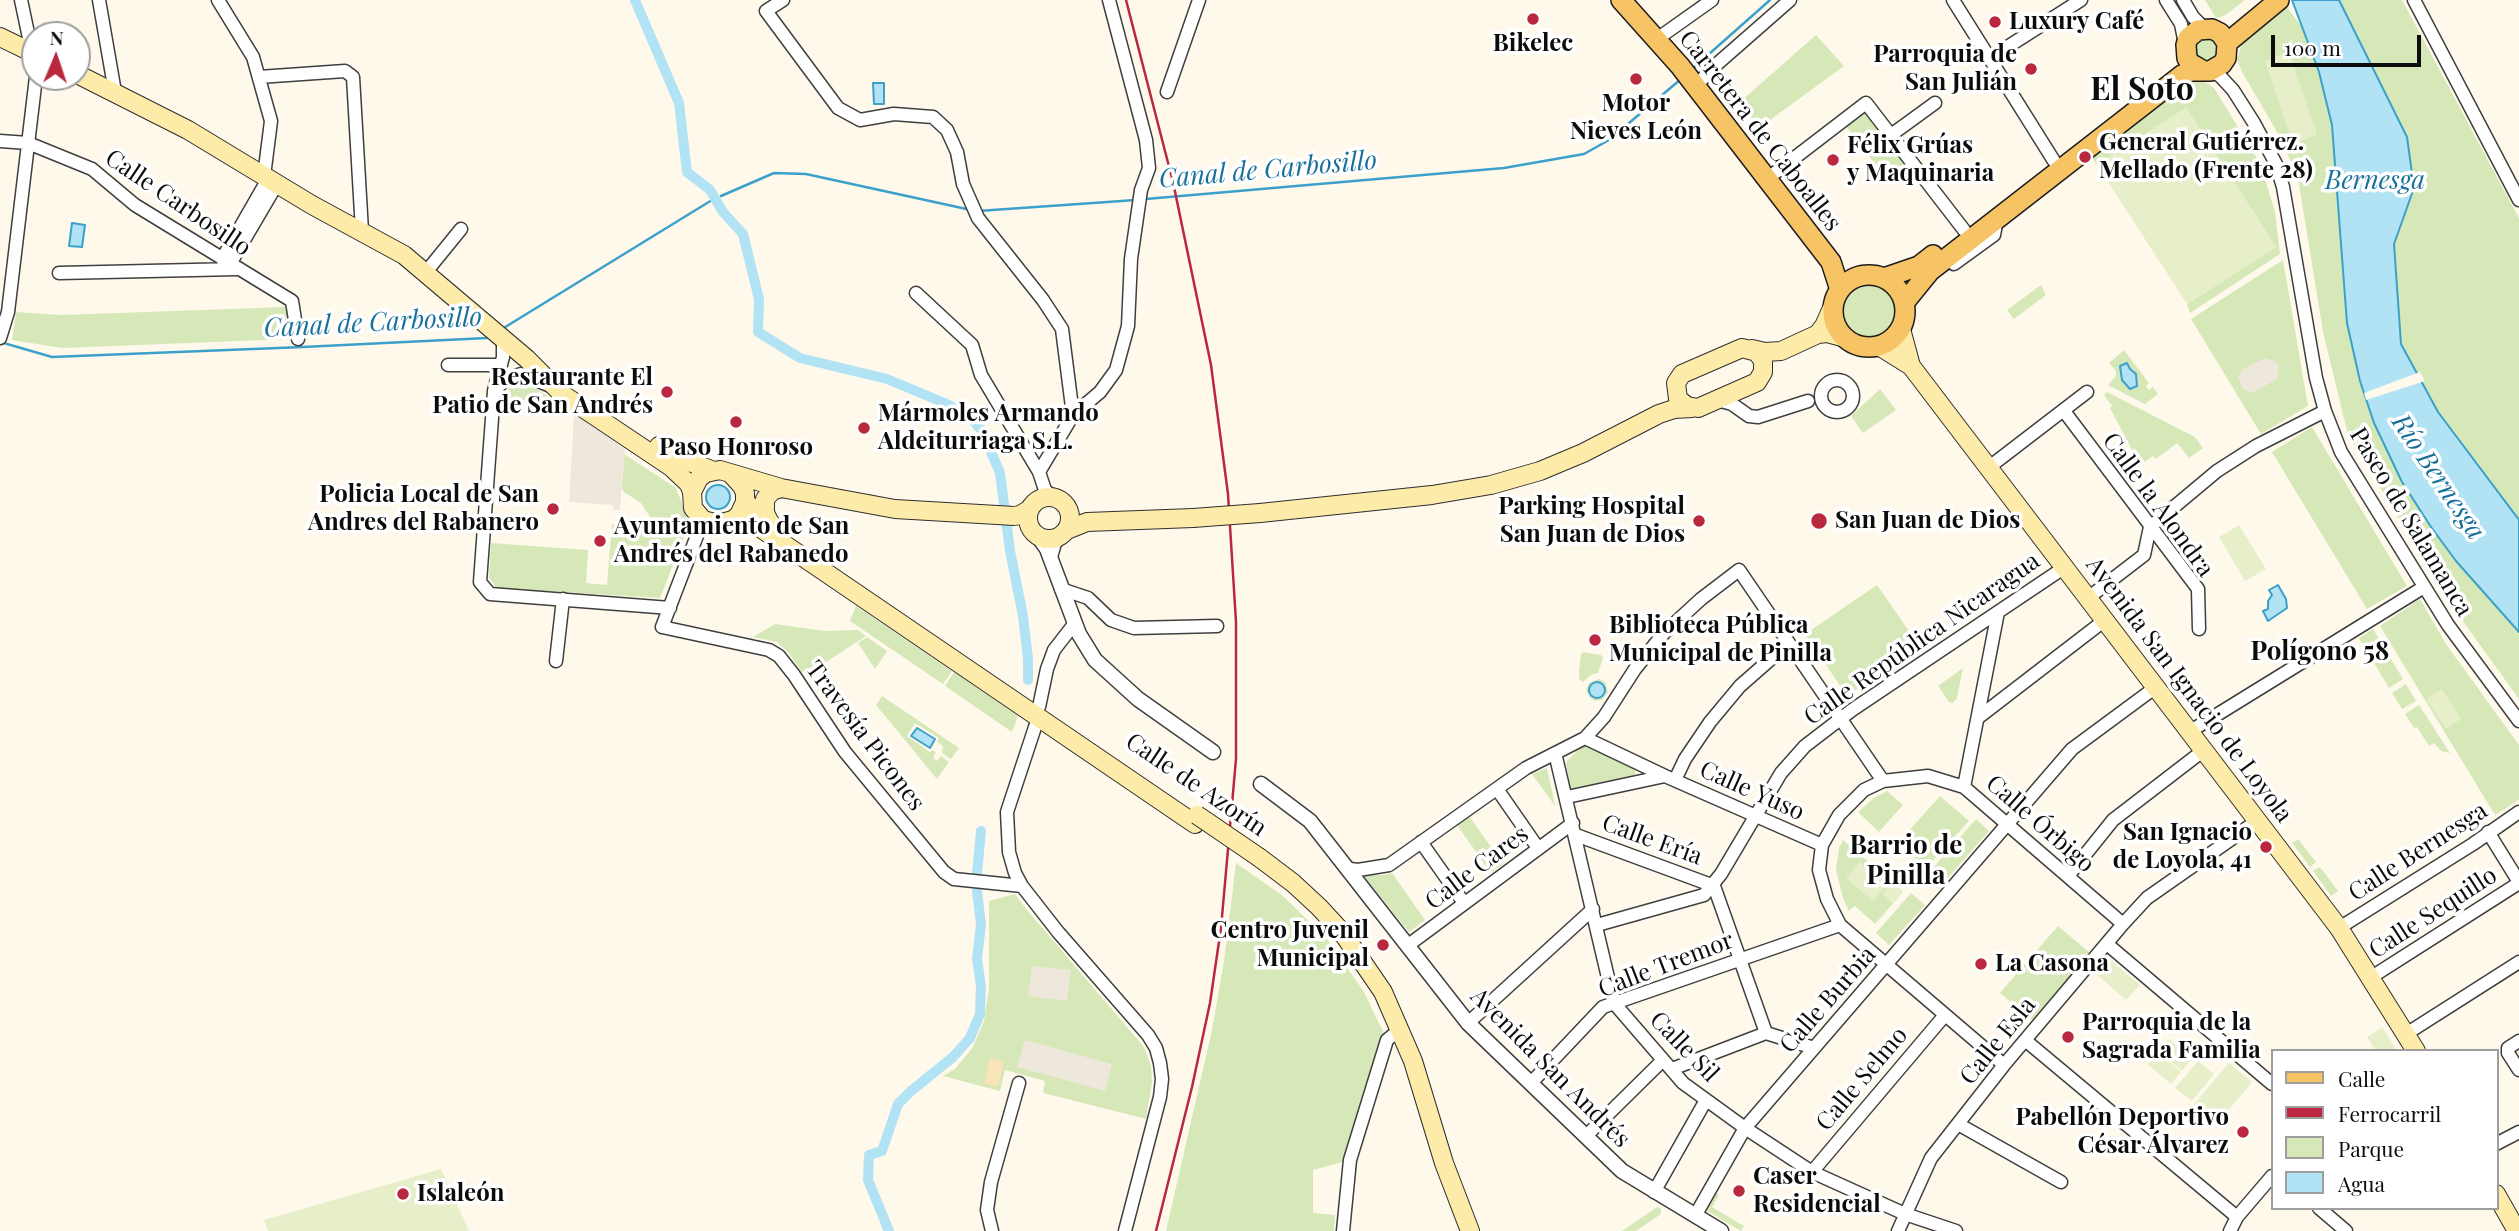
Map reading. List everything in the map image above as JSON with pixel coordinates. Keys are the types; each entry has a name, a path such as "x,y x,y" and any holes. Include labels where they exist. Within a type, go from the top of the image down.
{"main road":[{"name":"Carretera de Caboalles","path":"1622,0 1690,79 1831,262 1837,298"},
{"path":"2218,40 2270,2"},
{"path":"1818,334 1837,298 1856,278 1876,277 1919,266 1964,230 2000,212 2054,161 2176,67 2192,33 2218,40"},
{"path":"0,37 21,47"},
{"path":"1879,346 1895,337 1900,329 1909,295 1930,271 2000,212 2182,75 2217,68 2218,40"},
{"path":"2185,48 2190,63 2206,71"},
{"path":"91,81 188,130 404,255 527,359 562,394 682,477 692,492 693,508 703,520 718,524 733,520 756,490 765,487 781,488"},
{"name":"Carretera de Caboalles","path":"1831,262 1876,277"},
{"path":"1876,277 1909,295"},
{"path":"1837,298 1834,318 1846,338"},
{"path":"1900,329 1911,366"},
{"path":"1659,414 1672,397 1679,378 1687,370 1736,349 1781,351 1818,334 1827,333 1846,338 1855,344 1879,346 1911,366"},
{"path":"1752,349 1763,361 1763,372"},
{"path":"1029,511 1047,539 1087,522 1260,513 1432,495 1491,485 1540,471 1583,453 1674,408 1698,408 1745,388 1757,382 1781,351"},
{"path":"527,359 671,455 713,471"},
{"name":"Avenida San Ignacio de Loyola","path":"1911,366 2339,928 2415,1049"},
{"path":"1675,388 1678,399 1692,408"},
{"path":"692,492 699,478 720,470 781,488 895,509 1029,511 1062,500 1076,516 1087,522"},
{"path":"732,475 743,486 745,501"},
{"path":"769,521 765,513 765,499 772,491 781,488"},
{"name":"Calle de Azorín","path":"745,501 769,521 1039,713"},
{"path":"1064,533 1070,521 1068,507"},
{"name":"Calle de Azorín","path":"733,520 753,523 1039,713 1293,883 1327,915 1342,932 1383,992 1413,1060 1444,1163 1470,1231"},
{"name":"Calle de Azorín","path":"1259,862 1331,932 1360,972 1393,1035 1458,1231"},
{"path":"2498,1197 2515,1219"}],"street":[{"path":"21,0 26,21"},
{"path":"99,0 115,92"},
{"path":"59,273 230,264 270,179 271,121 253,57 218,0"},
{"path":"783,0 766,11 838,108 860,120 894,114 933,117 947,130 957,152 963,184 978,218 1043,300 1062,329 1073,415"},
{"path":"1109,0 1146,140 1149,168 1141,190 1131,259 1128,326 1116,370 1100,392 1073,415 1039,472 1029,511 1075,623 1095,660 1139,699 1213,752"},
{"path":"1167,93 1199,0"},
{"path":"1657,39 1712,0"},
{"path":"1690,79 1709,71 1790,0"},
{"path":"1954,0 2054,161"},
{"path":"1990,58 2081,0"},
{"path":"2166,0 2181,24 2185,48"},
{"path":"2183,0 2193,17 2218,40"},
{"path":"2414,0 2519,201"},
{"name":"Paseo de Salamanca","path":"2218,40 2232,90"},
{"path":"259,77 345,71 353,77 362,231"},
{"name":"Paseo de Salamanca","path":"2206,71 2220,76 2232,90 2266,143 2283,187 2316,378 2325,411 2342,452 2466,652 2519,721"},
{"path":"0,337 34,91"},
{"path":"1767,179 1866,103 1964,230"},
{"path":"1891,135 1935,103"},
{"name":"Calle Carbosillo","path":"0,141 28,143 92,169 135,205 292,300 298,339"},
{"path":"426,272 461,229"},
{"path":"916,293 972,345 981,375 1039,472"},
{"path":"499,335 503,358 494,391 480,582 490,594 670,608 703,520"},
{"path":"448,365 500,365"},
{"path":"494,391 506,379 521,374 562,394"},
{"path":"1745,388 1741,397 1746,414"},
{"path":"1988,468 2087,392"},
{"path":"1717,400 1732,404 1746,414 1763,417 1821,397"},
{"name":"Calle la Alondra","path":"2064,411 2197,589 2199,629"},
{"path":"2088,597 2144,555 2150,527 2217,471 2256,446 2325,411"},
{"path":"1050,557 1054,543 1064,533"},
{"name":"Calle República Nicaragua","path":"1758,816 1781,773 1805,746 1840,718 2064,567"},
{"path":"1350,869 1388,865 1526,768 1585,738 1604,717 1635,669 1664,633 1701,599 1739,570 1883,781"},
{"path":"2189,732 2424,587"},
{"path":"1061,589 1088,598 1111,620 1134,628 1217,626"},
{"path":"556,661 563,599"},
{"name":"Travesía Picones","path":"670,608 662,627 769,650 779,656 845,752 944,872 954,879 1022,886"},
{"path":"1964,787 1998,612"},
{"path":"1979,717 2105,620"},
{"path":"1075,623 1054,650 1047,669 1039,713 1007,812 1009,852 1022,886 1058,932 1148,1035 1156,1048 1162,1079 1160,1097 1125,1231"},
{"path":"1670,778 1740,686 1789,643"},
{"name":"Calle Burbia","path":"1695,1216 1745,1128 2072,749 2156,687"},
{"name":"Calle Yuso","path":"1585,738 1822,845"},
{"path":"2068,876 2113,820 2203,750"},
{"name":"Calle Sil","path":"1555,753 1614,1003 1682,1083 1745,1128 1812,1171 1905,1214 1956,1231"},
{"name":"Calle Órbigo","path":"1822,845 1839,815 1864,790 1883,781 1928,776 1964,787 2123,924"},
{"name":"Calle Yuso","path":"1567,797 1670,778"},
{"name":"Avenida San Andrés","path":"1261,784 1310,821 1468,1023 1622,1171 1721,1231"},
{"path":"1497,789 1538,848"},
{"name":"Calle Bernesga","path":"2339,928 2519,812"},
{"name":"Calle Ería","path":"1574,829 1714,886 1758,816"},
{"name":"Calle Esla","path":"1898,1231 1931,1158 2004,1065 2123,924 2147,898 2254,817"},
{"name":"Calle Cares","path":"1407,946 1538,848 1574,829"},
{"path":"2484,836 2519,882"},
{"path":"1422,842 1464,903"},
{"path":"1822,845 1819,870 1827,899 1840,925 2004,1065"},
{"name":"Calle Sequillo","path":"2370,978 2519,882"},
{"path":"1597,925 1704,895 1714,886 1766,1033"},
{"path":"1468,1023 1593,909"},
{"name":"Calle Tremor","path":"1531,1083 1603,1007 1840,925"},
{"path":"2107,944 2270,1082"},
{"path":"2406,1034 2519,962"},
{"name":"Calle Selmo","path":"1812,1171 1945,1014"},
{"path":"1586,1136 1667,1065 1766,1033 1814,1048"},
{"path":"1343,1231 1350,1160 1387,1040 1393,1035"},
{"path":"2025,1040 2236,1217"},
{"path":"2519,1041 2508,1048 2508,1053 2519,1070"},
{"path":"992,1231 987,1210 991,1182 1019,1083"},
{"path":"1654,1192 1706,1100"},
{"path":"1958,1124 2061,1182"},
{"path":"2498,1143 2519,1132"},
{"path":"2230,1231 2236,1217 2270,1178"},
{"path":"2321,1210 2346,1231"}],"green space":[{"path":"2205,0 2245,0 2224,16 2216,18"},
{"path":"2269,0 2282,0 2301,26 2327,100 2332,125 2347,323 2360,381 2374,423 2402,482 2431,527 2456,561 2519,632 2519,699 2454,609 2348,435 2323,332 2298,178 2280,137 2237,59 2242,44 2263,24 2279,14"},
{"path":"2339,0 2402,0 2519,218 2519,520 2438,412 2401,344 2394,244 2414,188 2368,64"},
{"path":"1816,35 1844,66 1759,128 1740,102"},
{"path":"2200,35 2219,40 2218,60 2199,63 2192,46"},
{"path":"2289,52 2317,135 2293,144 2265,61"},
{"path":"2202,80 2214,88 2260,163 2275,212 2280,254 2190,313 2187,304 2276,247 2186,108 2097,165 2092,158 2188,84"},
{"path":"2186,108 2276,247 2187,304 2097,165"},
{"path":"1864,110 1906,166 1887,180 1845,125"},
{"path":"2283,260 2308,406 2261,434 2191,319"},
{"path":"1869,285 1888,292 1895,311 1888,330 1869,337 1850,330 1843,311 1850,292"},
{"path":"2041,285 2046,295 2014,319 2007,310"},
{"path":"286,307 290,339 62,348 12,340 16,312 62,315"},
{"path":"2124,350 2149,383 2146,386 2149,390 2153,387 2158,394 2145,404 2108,385 2116,376 2116,371 2109,363"},
{"path":"521,383 530,385 557,402 502,399 508,389"},
{"path":"1880,389 1896,410 1863,433 1851,416"},
{"path":"2107,392 2195,437 2203,448 2189,458 2177,443 2156,459 2153,456 2140,465 2104,395"},
{"path":"2312,427 2407,586 2367,609 2272,452"},
{"path":"624,454 676,488 687,523 652,520 641,503 624,492"},
{"path":"649,521 680,527 685,535 660,598 497,588 489,578 491,543 588,550 586,583 607,585 612,524 639,533 647,530"},
{"path":"2239,525 2266,569 2245,581 2219,537"},
{"path":"1877,585 1920,647 1847,696 1805,634"},
{"path":"2420,599 2446,644 2519,745 2519,800 2495,815 2380,626"},
{"path":"856,606 952,671 943,684 850,621"},
{"path":"775,624 825,631 858,630 866,636 809,673 801,671 789,653 777,642 753,637"},
{"path":"2373,629 2403,679 2389,688 2359,638"},
{"path":"867,637 887,651 875,669 858,643"},
{"path":"1583,652 1601,655 1603,658 1598,673 1583,682 1579,679 1579,672"},
{"path":"1963,668 1957,698 1953,703 1949,702 1938,686"},
{"path":"954,672 1018,716 1012,732 945,686"},
{"path":"1599,679 1605,682 1608,692 1602,700 1595,701 1589,697 1586,690 1589,683"},
{"path":"2406,684 2416,701 2402,709 2392,693"},
{"path":"2442,689 2461,719 2446,729 2426,699"},
{"path":"882,696 959,748 951,759 942,753 943,746 937,742 939,738 915,723 907,736 930,752 936,752 933,758 937,761 941,756 949,762 937,779 876,705"},
{"path":"2419,705 2450,753 2441,751 2434,743 2429,746 2417,727 2414,728 2405,714"},
{"path":"1583,745 1635,768 1635,776 1570,789 1566,762"},
{"path":"1547,768 1555,806 1532,774"},
{"path":"1887,791 1903,805 1879,832 1858,812"},
{"path":"1940,796 1969,821 1926,868 1898,843"},
{"path":"1469,816 1503,864 1491,873 1457,825"},
{"path":"1976,819 1989,831 1938,889 1924,878"},
{"path":"2298,839 2316,862 2310,867 2292,843"},
{"path":"1843,840 1903,892 1875,924 1855,906 1849,911 1843,898 1836,870"},
{"path":"1860,862 1887,885 1873,901 1846,878"},
{"path":"1236,863 1283,896 1327,939 1364,992 1387,1040 1350,1160 1313,1170 1313,1213 1335,1215 1334,1231 1166,1231 1212,1030"},
{"path":"2320,867 2338,891 2331,896 2313,871"},
{"path":"1392,873 1425,920 1409,932 1363,875"},
{"path":"1892,882 1903,892 1893,904 1882,894"},
{"path":"1911,893 1925,905 1889,945 1876,933"},
{"path":"1015,894 1144,1047 1151,1066 1152,1082 1146,1119 1043,1093 1045,1081 1005,1070 1000,1091 943,1076 955,1069 973,1047 984,1021 989,988 989,901"},
{"path":"2058,926 2090,953 2032,1020 2000,993"},
{"path":"2106,956 2140,985 2126,1000 2093,971"},
{"path":"2382,1027 2396,1049 2375,1049 2367,1037"},
{"path":"2169,1039 2192,1059 2182,1071 2158,1051"},
{"path":"2158,1052 2181,1072 2171,1084 2147,1064"},
{"path":"2198,1061 2214,1074 2192,1101 2175,1088"},
{"path":"2229,1063 2252,1082 2217,1124 2194,1104"},
{"name":"Islaleón","path":"441,1169 469,1231 268,1231 264,1220"},
{"path":"1716,1193 1719,1195 1712,1207 1744,1226 1741,1231 1706,1210"},
{"path":"1657,1207 1661,1209 1661,1214 1636,1231 1622,1231"}],"sand":[{"path":"990,1058 1004,1062 998,1087 984,1083"}],"shaded area":[{"path":"2265,358 2275,361 2279,366 2277,379 2252,393 2243,389 2238,377 2242,370"},
{"path":"574,414 625,449 620,510 613,510 613,505 569,502"},
{"path":"1032,966 1071,970 1067,1001 1028,996"},
{"path":"1025,1040 1112,1064 1105,1091 1017,1067"}],"water":[{"name":"Bernesga","path":"2292,0 2339,0 2407,137 2414,188 2394,244 2401,344 2438,412 2519,520 2519,632 2456,561 2431,527 2402,482 2374,423 2360,381 2347,323 2332,125 2319,72"},
{"path":"873,83 884,83 884,104 874,104"},
{"path":"72,223 85,225 82,247 69,246"},
{"path":"2127,363 2136,374 2137,386 2130,389 2122,380 2120,366"},
{"path":"718,485 727,488 730,497 727,506 718,509 709,506 706,497 709,488"},
{"path":"2278,585 2286,599 2287,608 2268,621 2263,611 2268,609 2268,601 2272,595 2269,590"},
{"path":"1597,682 1603,684 1603,696 1597,698 1591,696 1589,690 1591,684"},
{"path":"917,728 935,739 930,748 911,736"}],"pier":[{"path":"2420,372 2425,381 2366,400 2364,393"}],"waterway":[{"path":"635,0 679,103 687,172 710,190 723,212 743,234 759,299 758,332 800,358 887,379 947,404 972,419 982,431 1000,473 1010,551 1023,616 1028,680"},
{"name":"Canal de Carbosillo","path":"1691,70 1770,0"},
{"name":"Canal de Carbosillo","path":"1146,199 1504,168 1584,154 1609,140 1681,79"},
{"name":"Canal de Carbosillo","path":"721,196 774,173 806,174 971,210"},
{"name":"Canal de Carbosillo","path":"502,329 712,200"},
{"name":"Canal de Carbosillo","path":"978,211 1136,200"},
{"name":"Canal de Carbosillo","path":"0,342 52,357 491,336"},
{"path":"977,873 981,831"},
{"path":"889,1231 868,1180 869,1155 882,1151 898,1104 953,1057 970,1038 980,1014 981,986 977,959 981,925 977,891"}],"railway":[{"path":"1126,0 1173,182 1211,365 1228,494 1236,622 1236,759 1221,928 1210,1003 1192,1087 1156,1231"}],"place":[{"name":"Bikelec","path":"1533,19"},
{"name":"Luxury Café","path":"1995,22"},
{"name":"Parroquia de San Julián","path":"2031,69"},
{"name":"Motor Nieves León","path":"1636,79"},
{"name":"General Gutiérrez. Mellado (Frente 28)","path":"2085,157"},
{"name":"Félix Grúas y Maquinaria","path":"1833,160"},
{"name":"Restaurante El Patio de San Andrés","path":"667,392"},
{"name":"Paso Honroso","path":"736,422"},
{"name":"Mármoles Armando Aldeiturriaga S.L.","path":"864,428"},
{"name":"Policia Local de San Andres del Rabanero","path":"553,509"},
{"name":"Parking Hospital San Juan de Dios","path":"1699,521"},
{"name":"San Juan de Dios","path":"1819,521"},
{"name":"Ayuntamiento de San Andrés del Rabanedo","path":"600,541"},
{"name":"Biblioteca Pública Municipal de Pinilla","path":"1595,640"},
{"name":"San Ignacio de Loyola, 41","path":"2266,847"},
{"name":"Centro Juvenil Municipal","path":"1383,945"},
{"name":"La Casona","path":"1981,964"},
{"name":"Parroquia de la Sagrada Familia","path":"2068,1037"},
{"name":"Pabellón Deportivo César Álvarez","path":"2243,1132"},
{"name":"Caser Residencial","path":"1739,1191"},
{"name":"Islaleón","path":"403,1194"}],"district":[{"name":"El Soto","path":"2142,90"},
{"name":"Polígono 58","path":"2320,652"},
{"name":"Barrio de Pinilla","path":"1906,861"}],"water label":[{"name":"Río Bernesga","path":"2438,477"}]}
